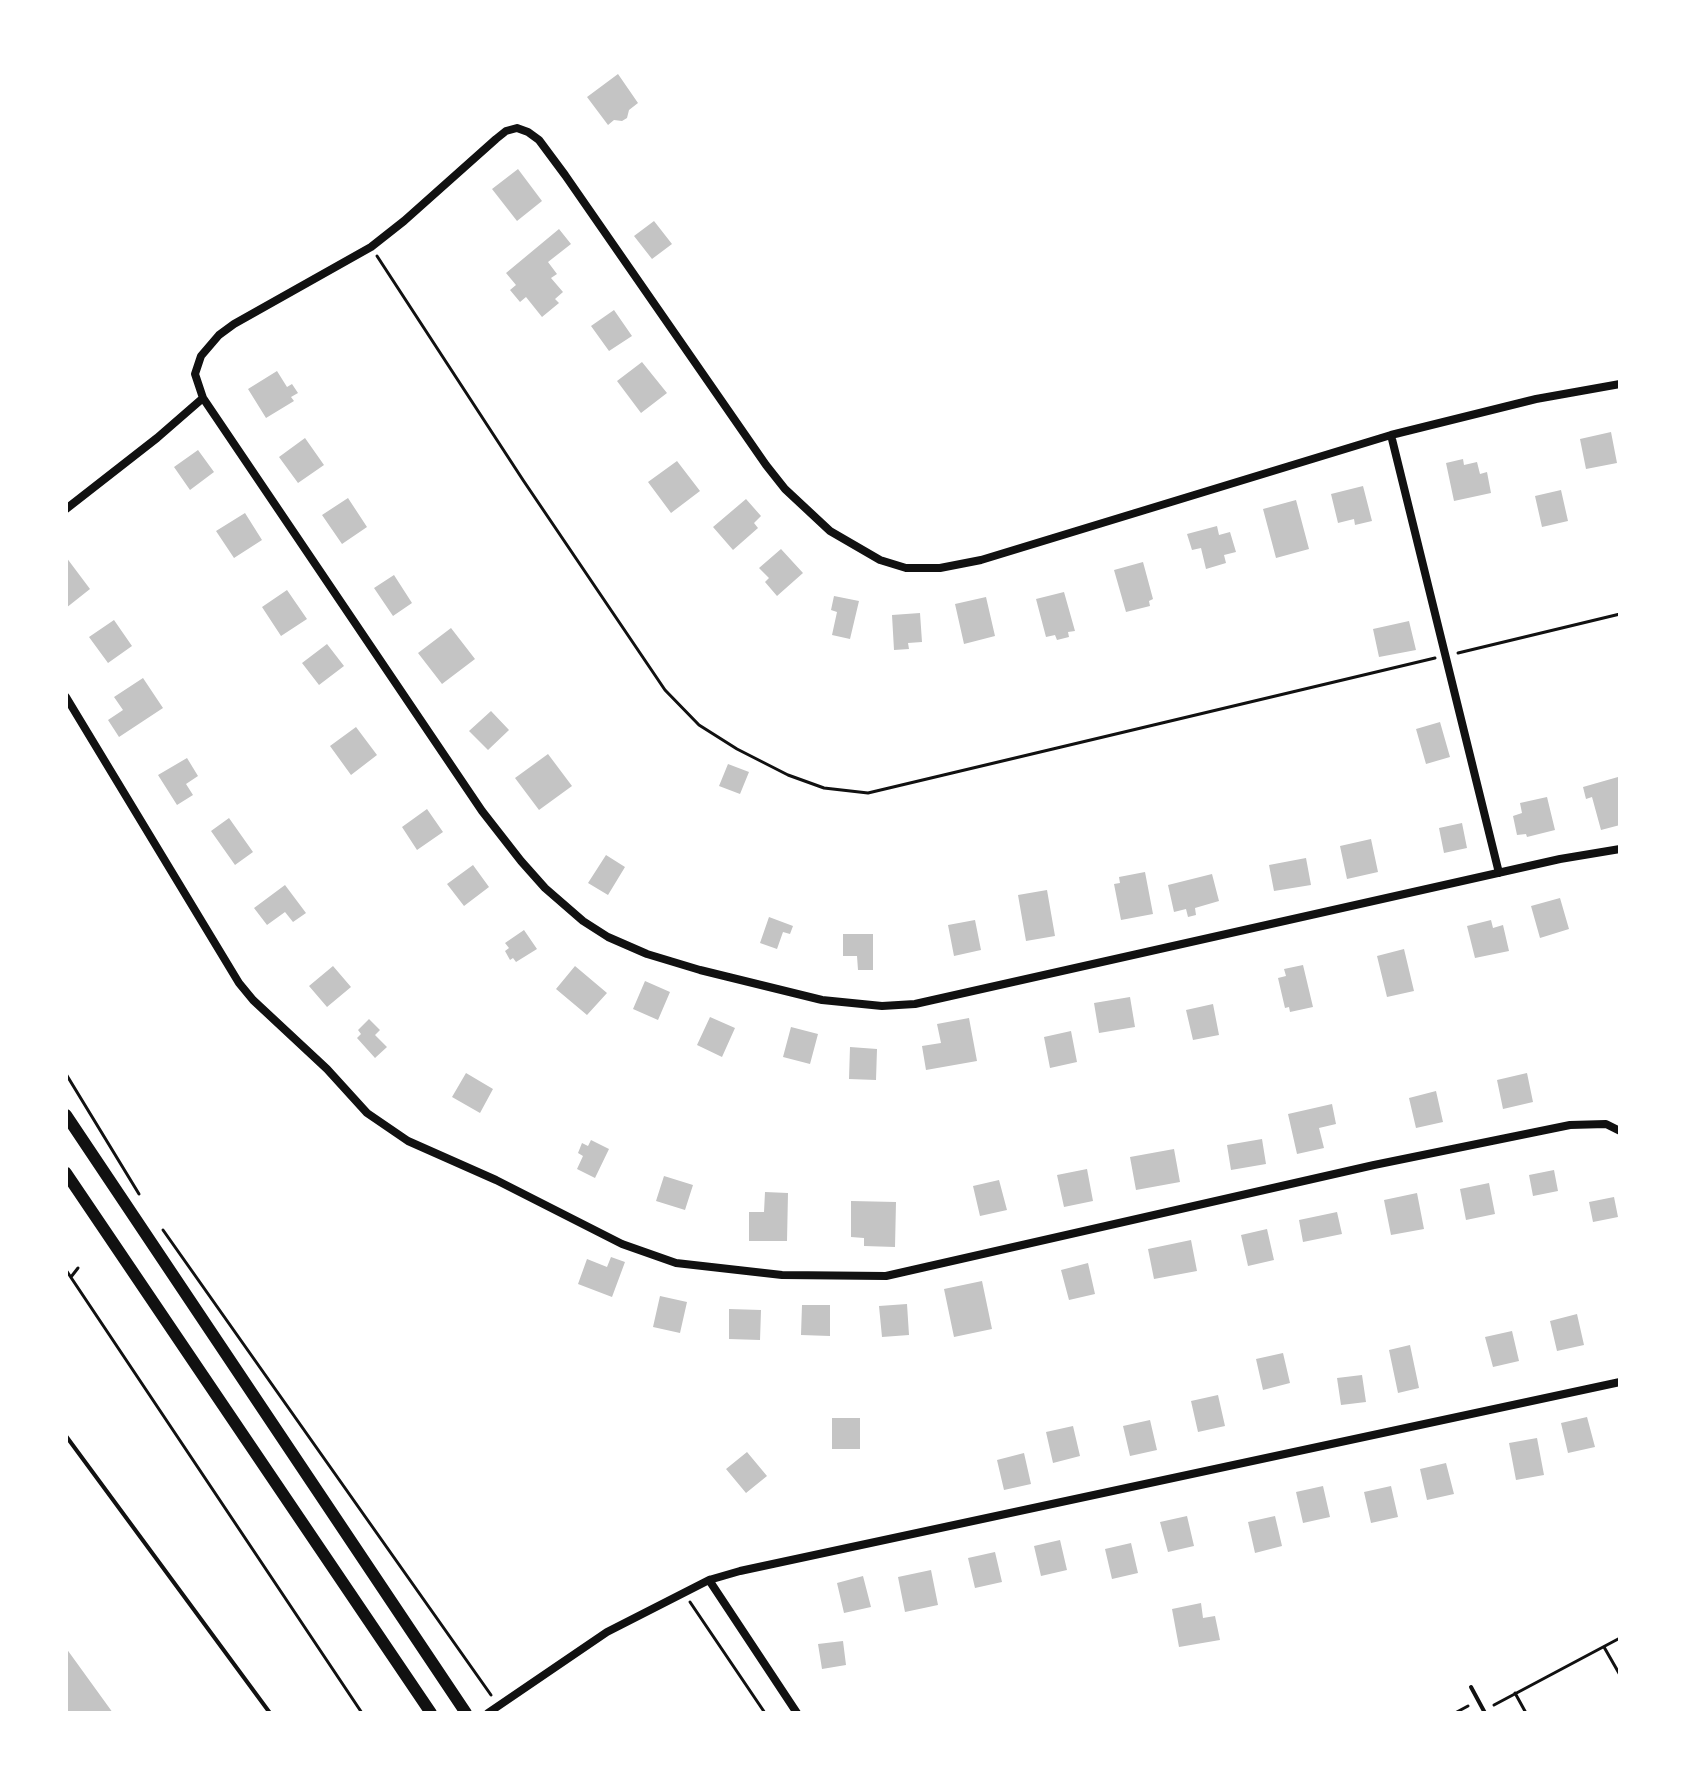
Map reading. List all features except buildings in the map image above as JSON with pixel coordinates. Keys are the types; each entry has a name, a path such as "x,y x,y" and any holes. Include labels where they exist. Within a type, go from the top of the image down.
{"main road":[{"path":"66,1115 466,1713"},
{"path":"66,1173 431,1713"}],"street":[{"path":"1620,384 1536,399 1391,435 981,560 940,568 906,568 880,560 830,531 785,489 574,187 539,140 517,128 506,131 371,247 252,312 219,335 197,365 197,386 203,398 482,811 545,888 583,921 608,937 647,954 822,1000 882,1006 915,1004 1571,857 1620,849"},
{"path":"66,509 203,398"},
{"path":"1391,435 1499,873"},
{"path":"66,697 239,983 367,1113 408,1141 496,1180 622,1244 676,1263 782,1275 886,1276 1374,1165 1570,1125 1606,1124 1620,1131"},
{"path":"488,1713 607,1632 709,1580 1620,1382"},
{"path":"709,1580 797,1713"}],"lane":[{"path":"66,1436 270,1713"},
{"path":"1471,1687 1484,1712"}],"path":[{"path":"371,247 665,690 699,725 737,749 788,775 824,788 868,793 1620,614"},
{"path":"66,1074 146,1206"},
{"path":"164,1231 498,1706"},
{"path":"71,1277 78,1268"},
{"path":"66,1270 362,1713"},
{"path":"684,1592 765,1713"},
{"path":"1484,1712 1620,1638"},
{"path":"1604,1647 1620,1675"},
{"path":"1515,1693 1526,1713"},
{"path":"1455,1713 1478,1701"}]}
